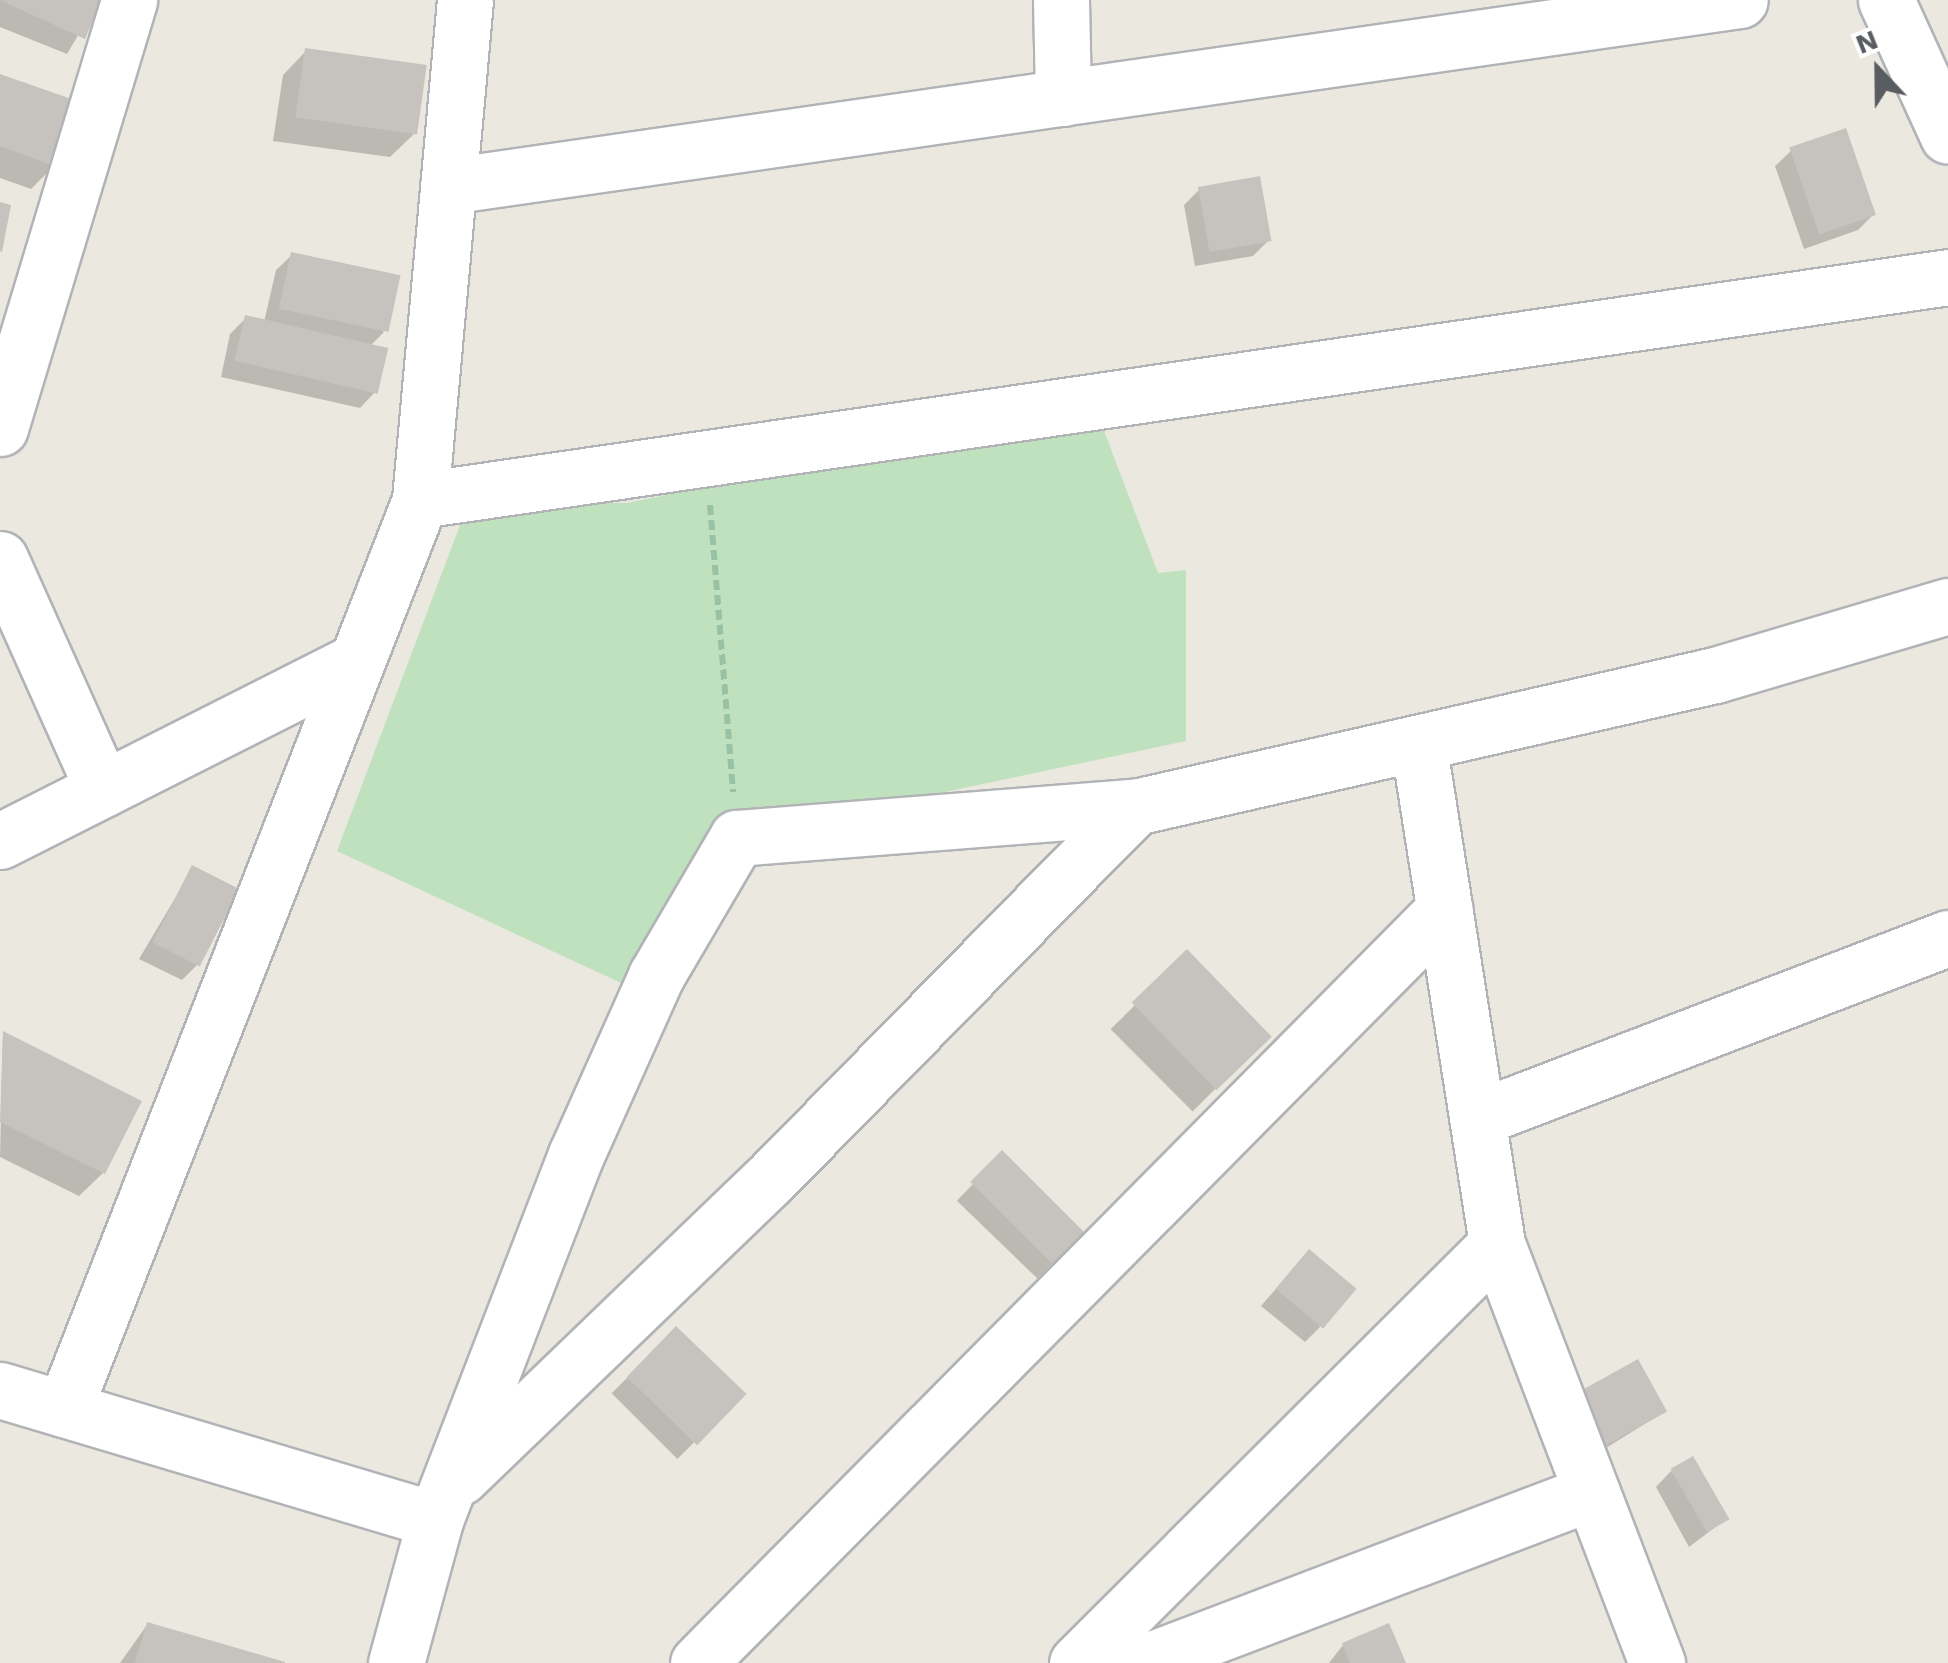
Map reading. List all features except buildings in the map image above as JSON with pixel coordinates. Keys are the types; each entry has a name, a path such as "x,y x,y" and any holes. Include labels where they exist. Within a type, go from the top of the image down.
{"street":[{"path":"0,428 129,0"},
{"path":"64,1409 420,500 465,0"},
{"path":"1061,0 1064,98"},
{"path":"448,186 1064,98 1527,15 1740,0"},
{"path":"1886,0 1948,136"},
{"path":"420,500 1948,277"},
{"path":"0,558 103,789"},
{"path":"396,1663 443,1503 576,1154 656,976 736,838 1135,806 1419,748 1948,606"},
{"path":"0,841 357,661"},
{"path":"1419,748 1498,1244 1657,1663"},
{"path":"443,1503 768,1181 1135,806"},
{"path":"698,1663 1445,909"},
{"path":"1478,1118 1948,938"},
{"path":"1076,1663 1498,1244"},
{"path":"0,1390 443,1503"},
{"path":"1142,1663 1592,1492"}],"path":[{"path":"706,458 736,838"}],"green space":[{"path":"1095,407 1158,573 1186,570 1186,741 752,833 675,1008 337,851 468,504 627,503"}]}
